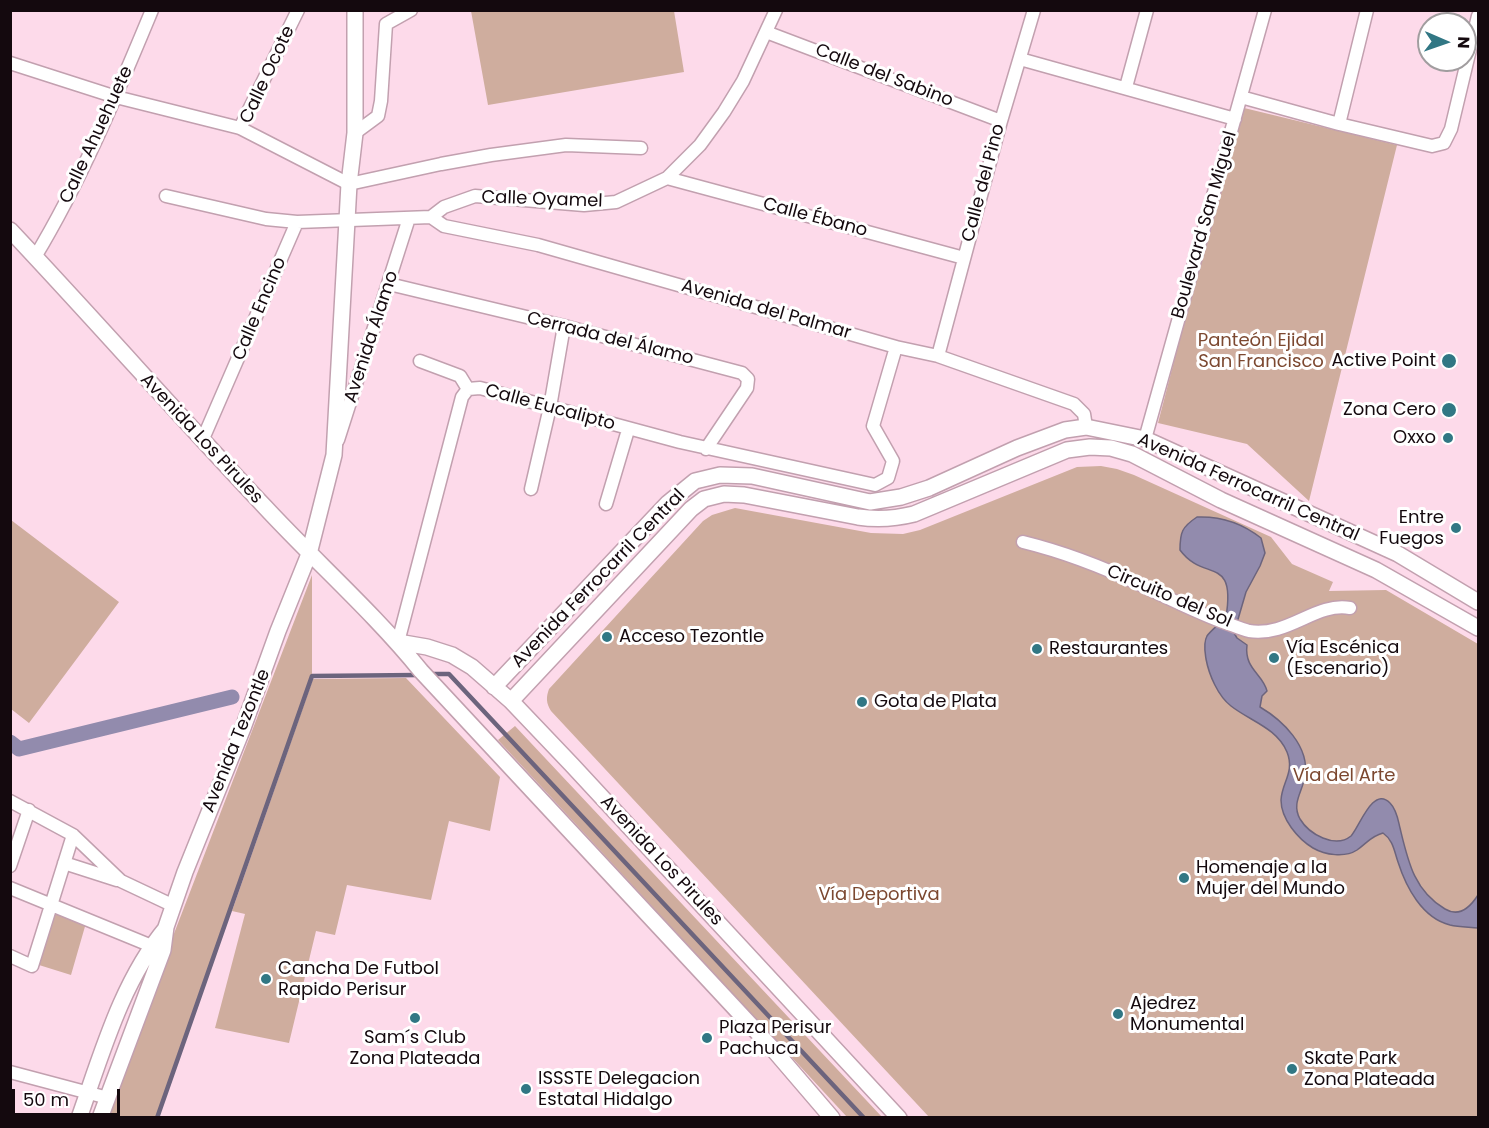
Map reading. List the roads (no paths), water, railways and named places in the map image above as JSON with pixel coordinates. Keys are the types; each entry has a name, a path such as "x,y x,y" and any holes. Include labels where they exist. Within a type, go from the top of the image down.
{"street":[{"name":"Calle Ahuehuete","path":"35,257 60,216 116,97 152,10"},
{"name":"Calle Ocote","path":"298,10 240,128 349,184"},
{"name":"Avenida Álamo","path":"334,455 346,220 355,133 355,10"},
{"path":"355,133 378,116 386,24 411,10"},
{"name":"Calle Oyamel","path":"431,217 444,207 476,196 584,205 615,202 666,178 700,145 724,112 743,81 776,10"},
{"name":"Calle del Pino","path":"938,356 1001,121 1034,10"},
{"path":"1126,87 1147,10"},
{"name":"Boulevard San Miguel","path":"1145,439 1265,10"},
{"path":"1339,124 1367,10"},
{"path":"1241,97 1339,124 1432,146 1444,143 1451,129 1479,16"},
{"name":"Calle del Sabino","path":"766,32 1001,121"},
{"path":"1020,58 1235,119"},
{"path":"10,63 116,97 240,128"},
{"path":"349,184 441,164 566,145 641,148"},
{"name":"Calle Ébano","path":"666,178 964,258"},
{"path":"166,196 266,219 297,222 431,217"},
{"name":"Avenida del Palmar","path":"431,217 444,226 538,245 896,347 938,356 1074,404 1084,414 1086,427"},
{"name":"Avenida Álamo","path":"309,554 334,455 410,218"},
{"name":"Calle Encino","path":"202,441 297,222"},
{"name":"Avenida Los Pirules","path":"10,230 202,441 309,554 398,642 421,671 502,759 772,1048 832,1118"},
{"name":"Cerrada del Álamo","path":"389,284 564,326 742,373 748,379 747,387 706,449"},
{"path":"531,489 550,407 564,326"},
{"name":"Calle Eucalipto","path":"398,642 462,397 468,389 480,388 628,430 706,449 875,484 888,477 893,461 873,426 896,347"},
{"path":"420,362 460,376 468,389"},
{"name":"Avenida Ferrocarril Central","path":"494,687 668,503 695,481 720,475 752,476 870,502 901,497 929,488 997,457 1065,430 1086,427 1145,439 1398,554 1479,602"},
{"path":"606,504 628,430"},
{"name":"Avenida Ferrocarril Central","path":"511,701 691,509 704,499 724,494 744,495 858,517 878,520 895,519 914,514 1067,450 1090,447 1111,448 1132,454 1221,500 1376,570 1479,628"},
{"path":"997,457 1005,476"},
{"name":"Circuito del Sol","path":"1023,542 1087,562 1199,613 1248,631 1269,632 1310,617 1327,608 1338,606 1350,608"},
{"name":"Avenida Tezontle","path":"100,1118 184,872 250,710 309,554"},
{"name":"Avenida Los Pirules","path":"398,642 426,647 452,656 472,668 511,701 899,1118"},
{"path":"10,801 73,835 121,881"},
{"path":"10,866 28,810"},
{"path":"10,956 32,966 73,835"},
{"path":"64,863 121,881 174,906"},
{"path":"10,888 157,948"},
{"name":"Avenida Tezontle","path":"79,1118 124,997 157,948"},
{"path":"10,1072 108,1098"}],"waterway":[{"path":"429,674 449,674 864,1118"},
{"path":"157,1118 312,676 418,675"},
{"path":"10,742 19,749 232,697"}],"place":[{"name":"Active Point","path":"1449,361"},
{"name":"Zona Cero","path":"1449,410"},
{"name":"Oxxo","path":"1448,438"},
{"name":"Entre Fuegos","path":"1456,528"},
{"name":"Acceso Tezontle","path":"607,637"},
{"name":"Restaurantes","path":"1037,649"},
{"name":"Vía Escénica (Escenario)","path":"1274,658"},
{"name":"Gota de Plata","path":"862,702"},
{"name":"Homenaje a la Mujer del Mundo","path":"1184,878"},
{"name":"Cancha De Futbol Rapido Perisur","path":"266,979"},
{"name":"Ajedrez Monumental","path":"1118,1014"},
{"name":"Sam´s Club Zona Plateada","path":"415,1018"},
{"name":"Plaza Perisur Pachuca","path":"707,1038"},
{"name":"Skate Park Zona Plateada","path":"1292,1069"},
{"name":"ISSSTE Delegacion Estatal Hidalgo","path":"526,1089"}],"park label":[{"name":"Panteón Ejidal San Francisco","path":"1261,351"},
{"name":"Vía del Arte","path":"1344,776"},
{"name":"Vía Deportiva","path":"879,895"}]}
